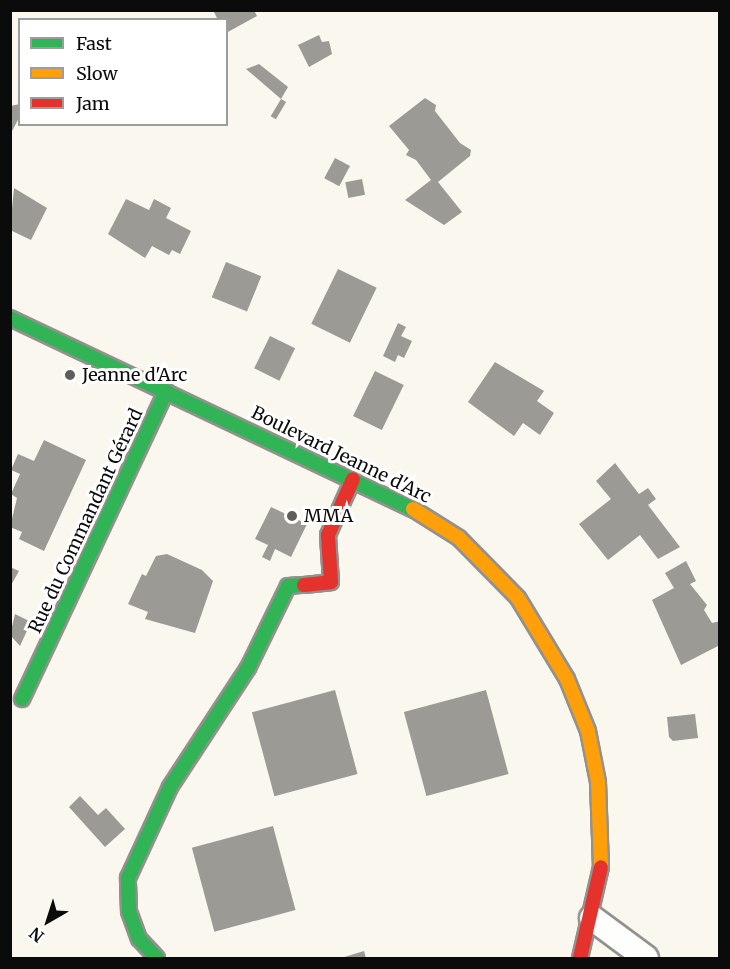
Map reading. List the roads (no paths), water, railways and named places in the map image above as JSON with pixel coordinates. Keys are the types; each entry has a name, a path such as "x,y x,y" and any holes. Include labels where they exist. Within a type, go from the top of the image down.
{"street":[{"name":"Boulevard Jeanne d'Arc","path":"10,318 353,479 459,538 518,598 567,679 588,731 598,782 601,878 580,958"},
{"name":"Rue du Commandant Gérard","path":"22,699 166,391"},
{"path":"157,958 139,939 129,912 128,878 170,787 248,668 288,586 331,582 328,535 353,479"},
{"path":"592,918 646,958"}],"place":[{"name":"Jeanne d'Arc","path":"70,375"},
{"name":"MMA","path":"292,516"}]}
